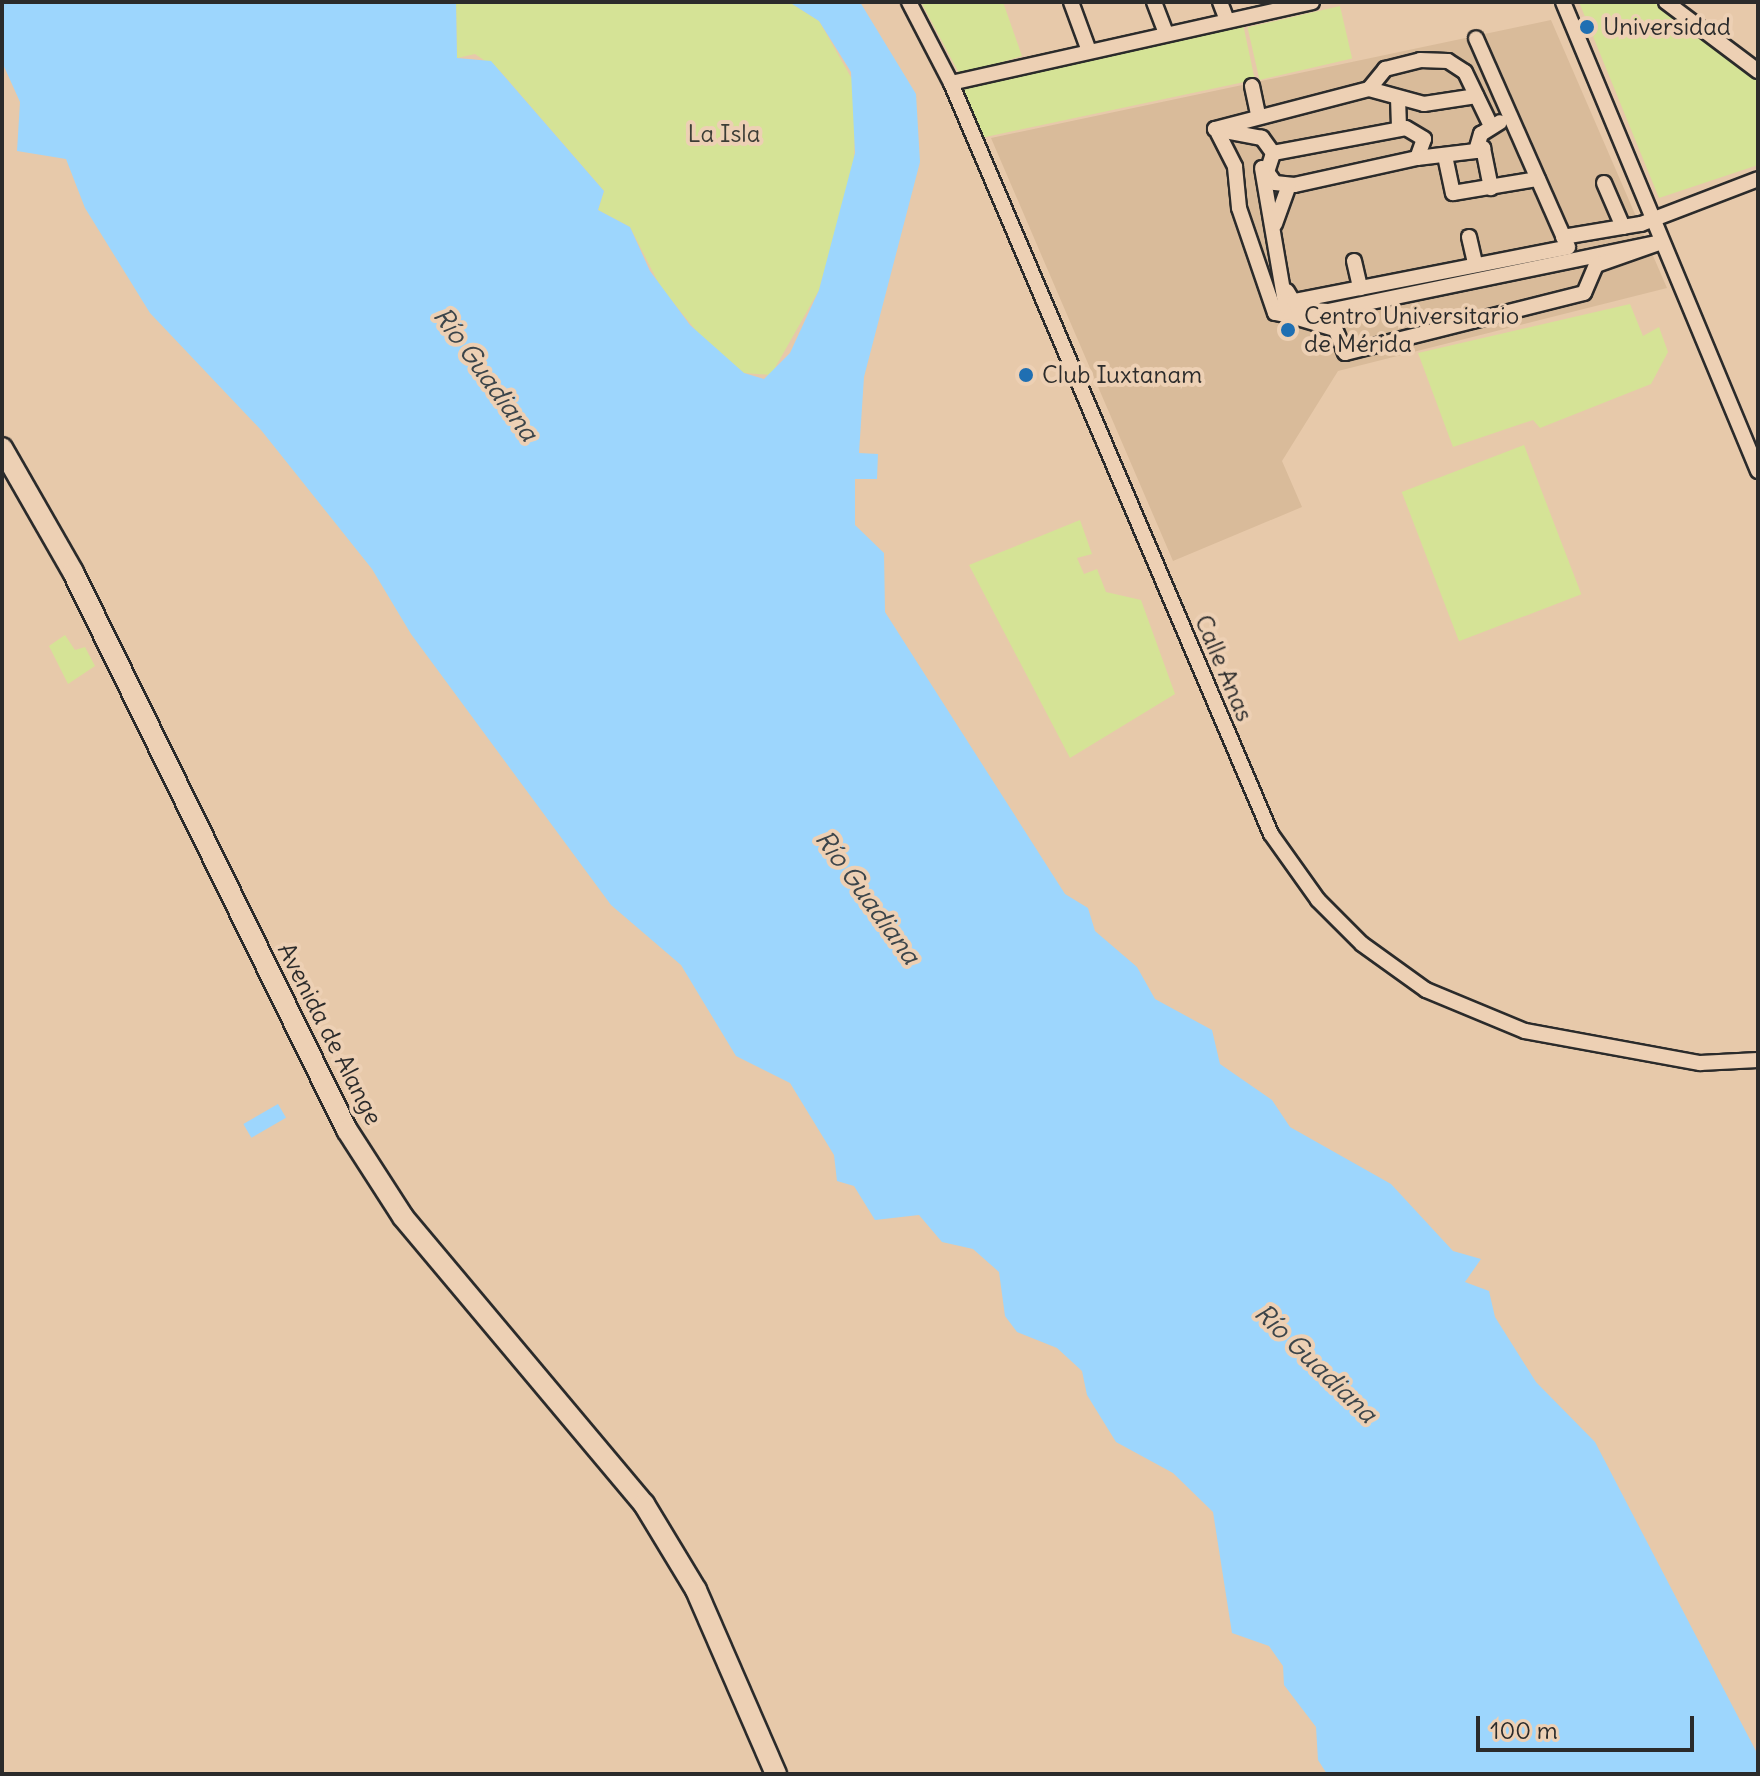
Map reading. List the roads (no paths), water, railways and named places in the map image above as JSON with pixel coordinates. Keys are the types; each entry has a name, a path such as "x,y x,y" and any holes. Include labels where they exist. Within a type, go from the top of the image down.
{"street":[{"name":"Calle Anas","path":"909,2 951,83 1271,834 1318,900 1362,944 1426,990 1525,1031 1700,1063 1758,1060"},
{"path":"1071,2 1089,51"},
{"path":"1154,2 1166,34"},
{"path":"1220,2 1227,20"},
{"path":"951,83 1312,2"},
{"path":"1563,2 1758,471"},
{"path":"1666,2 1758,71"},
{"path":"1290,296 1360,288 1568,247 1540,170 1510,116 1476,38"},
{"path":"1369,89 1385,69 1448,61 1465,72 1491,126"},
{"path":"1252,86 1258,115"},
{"path":"1218,133 1258,115 1369,89 1398,98 1435,103 1476,96"},
{"path":"1398,98 1399,129"},
{"path":"1476,151 1491,126 1524,108"},
{"path":"1291,316 1290,296 1275,224 1260,172 1271,156 1399,129 1424,139 1417,158"},
{"path":"1218,133 1262,138 1271,156 1270,178 1289,185 1417,158 1483,148 1491,188"},
{"path":"1218,133 1235,167 1239,208 1275,313 1331,328"},
{"path":"1445,156 1453,193 1491,188 1540,170"},
{"path":"1563,237 1653,219 1758,179"},
{"path":"1604,183 1623,227"},
{"path":"1275,224 1289,185"},
{"path":"1469,237 1475,264"},
{"path":"1290,296 1298,309 1328,311 1662,242"},
{"path":"1328,311 1331,328 1345,353 1584,293 1596,265 1662,242"},
{"path":"1579,257 1591,274"},
{"path":"1354,261 1360,288"},
{"name":"Avenida de Alange","path":"2,448 73,572 347,1130 403,1217 644,1504 696,1590 776,1774"}],"water":[{"name":"Río Guadiana","path":"2,2 456,2 457,58 491,61 604,191 598,210 630,227 650,271 690,325 744,373 764,379 790,353 819,290 855,153 851,72 819,21 789,2 860,2 916,94 920,162 864,377 859,453 878,454 877,479 855,479 855,525 884,553 885,612 1065,894 1088,908 1095,931 1137,967 1155,999 1212,1030 1220,1064 1272,1100 1290,1127 1391,1184 1453,1251 1481,1259 1465,1282 1489,1291 1495,1317 1536,1382 1595,1442 1758,1755 1758,1774 1327,1774 1318,1760 1316,1727 1284,1685 1283,1666 1269,1646 1232,1633 1213,1512 1173,1473 1116,1442 1087,1395 1082,1371 1057,1348 1017,1332 1005,1316 999,1272 973,1249 942,1242 919,1215 875,1220 854,1186 837,1181 834,1155 790,1083 736,1056 681,965 611,905 411,634 372,569 261,430 150,313 85,208 66,159 17,151 20,102 2,62"},
{"path":"278,1104 286,1118 251,1138 243,1124"}],"place":[{"name":"Universidad","path":"1587,27"},
{"name":"Centro Universitario de Mérida","path":"1288,330"},
{"name":"Club Iuxtanam","path":"1026,375"}],"park label":[{"name":"La Isla","path":"724,134"}]}
